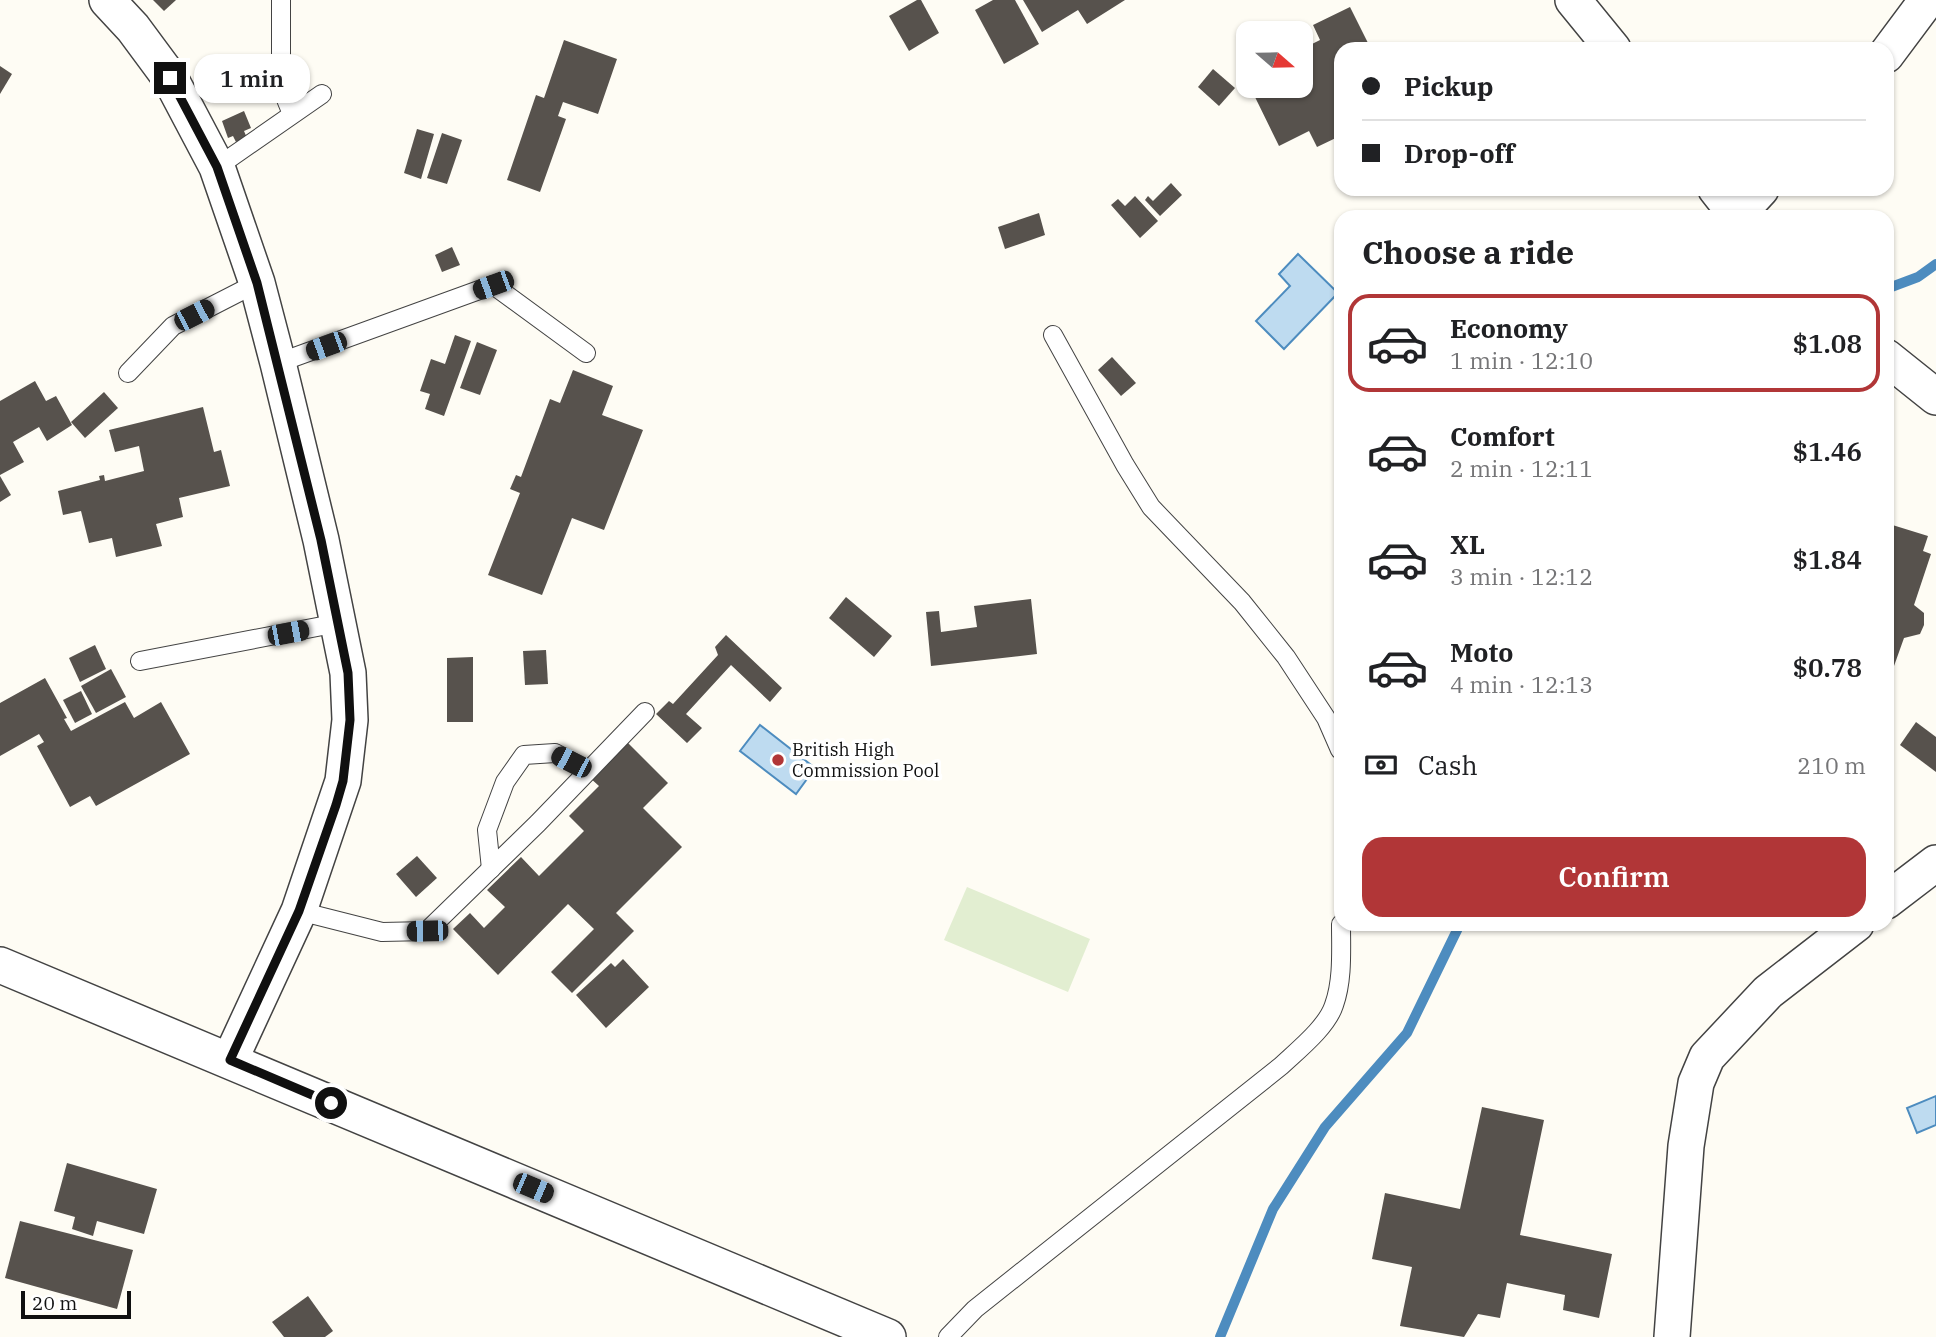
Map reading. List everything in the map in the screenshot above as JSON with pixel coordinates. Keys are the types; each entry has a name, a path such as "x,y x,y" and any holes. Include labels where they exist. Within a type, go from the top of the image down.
{"street":[{"path":"107,0 133,28 170,78 217,167 257,283 278,363 321,540 348,673 350,720 343,781 299,911 230,1060"},
{"path":"1573,0 1607,42"},
{"path":"1894,44 1927,0"},
{"path":"1730,207 1749,196"},
{"path":"1894,362 1933,389"},
{"path":"1894,895 1936,863"},
{"path":"1672,1337 1686,1146 1696,1083 1707,1057 1768,992 1847,931"},
{"path":"0,965 888,1337"}],"lane":[{"path":"281,0 281,87 292,114"},
{"path":"217,167 322,94"},
{"path":"128,373 173,326 257,283"},
{"path":"278,363 493,285 586,354"},
{"path":"1053,335 1125,465 1151,506 1242,602 1286,657 1326,718 1334,736"},
{"path":"140,661 338,623"},
{"path":"299,911 382,932 427,931 645,712"},
{"path":"491,869 487,830 505,782 524,755 555,754 587,770"},
{"path":"948,1337 975,1309 1281,1066 1313,1035 1334,1006 1340,968 1341,931"}],"green space":[{"path":"967,887 1090,939 1068,992 944,940"}],"water":[{"path":"1298,254 1334,289 1334,297 1284,349 1256,321 1290,286 1279,274"},
{"name":"British High Commission Pool","path":"760,725 815,768 796,794 740,751"},
{"path":"1936,1096 1936,1125 1917,1133 1907,1108"}],"building":[{"path":"153,0 176,0 164,11"},
{"path":"921,0 939,33 909,51 889,16"},
{"path":"993,0 1015,0 1039,44 1004,64 975,10"},
{"path":"1023,0 1125,0 1087,24 1078,10 1042,32"},
{"path":"1350,7 1368,42 1334,42 1334,139 1317,147 1309,131 1279,146 1255,98 1313,98 1313,44 1320,40 1313,25"},
{"path":"564,40 617,59 598,114 563,102 558,116 566,119 540,192 507,180 536,95 544,98"},
{"path":"0,66 12,74 0,94"},
{"path":"1213,69 1235,88 1219,106 1198,87"},
{"path":"244,111 251,128 244,131 247,138 236,142 233,136 228,138 222,121"},
{"path":"417,129 434,134 421,179 404,173"},
{"path":"442,133 462,140 447,184 427,178"},
{"path":"1171,183 1182,195 1160,216 1145,200 1148,196 1153,201"},
{"path":"1135,196 1158,221 1140,238 1111,205 1118,199 1125,206"},
{"path":"1039,213 1045,235 1005,249 998,227"},
{"path":"452,247 460,265 442,272 435,255"},
{"path":"455,335 471,341 444,416 425,409 430,394 420,391 431,359 445,364"},
{"path":"477,342 497,350 480,395 460,388"},
{"path":"1112,357 1136,383 1121,396 1098,370"},
{"path":"573,370 613,386 602,415 643,430 604,530 572,518 542,595 488,575 520,493 510,489 516,475 521,477 550,399 560,403"},
{"path":"35,381 46,401 56,396 72,425 47,441 39,427 13,442 24,462 0,475 0,401"},
{"path":"104,392 118,408 85,438 71,422"},
{"path":"203,407 214,452 221,450 230,486 179,498 183,517 156,524 162,546 116,557 112,538 89,543 81,511 63,515 58,491 100,480 99,476 104,475 105,481 144,471 139,446 115,452 109,430"},
{"path":"0,476 11,495 0,502"},
{"path":"1894,525 1928,536 1923,551 1931,554 1914,605 1924,613 1924,625 1920,634 1904,638 1894,666"},
{"path":"846,597 892,636 874,657 829,618"},
{"path":"1031,599 1037,654 931,666 926,612 939,611 941,632 977,627 974,606"},
{"path":"726,635 782,688 770,702 731,665 686,714 702,728 687,743 656,714 669,701 673,704 718,655 715,647"},
{"path":"95,645 106,669 80,682 69,658"},
{"path":"546,650 548,684 525,685 523,651"},
{"path":"473,657 473,722 447,722 447,658"},
{"path":"111,669 126,697 96,713 81,686"},
{"path":"45,678 67,718 64,719 71,731 125,702 134,718 161,702 190,754 96,806 90,796 70,807 37,746 44,742 39,734 0,756 0,703"},
{"path":"81,691 92,714 75,723 63,700"},
{"path":"1916,722 1936,737 1936,772 1900,745"},
{"path":"626,741 668,783 643,808 682,847 616,913 634,931 572,993 551,972 594,929 568,904 498,975 453,929 470,913 484,928 505,907 487,890 521,857 539,876 584,831 569,816 599,786 589,777"},
{"path":"417,856 437,878 416,897 396,874"},
{"path":"623,959 649,987 606,1028 576,995 611,963 615,967"},
{"path":"1482,1107 1544,1120 1520,1235 1612,1254 1599,1318 1563,1310 1565,1295 1507,1283 1500,1318 1478,1314 1464,1337 1400,1326 1412,1267 1372,1259 1385,1193 1460,1209"},
{"path":"67,1163 157,1189 144,1234 97,1221 93,1236 72,1229 75,1217 54,1211"},
{"path":"20,1221 133,1250 117,1309 5,1278"},
{"path":"308,1296 333,1331 325,1337 284,1337 272,1322"}],"waterway":[{"path":"1894,286 1918,277 1936,264"},
{"path":"1220,1337 1273,1209 1325,1127 1407,1033 1457,931"}],"place":[{"name":"British High Commission Pool","path":"778,760"}],"route":[{"path":"170,78 217,167 257,283 321,540 348,673 350,720 343,781 336,805 299,911 230,1060 331,1103"}]}
